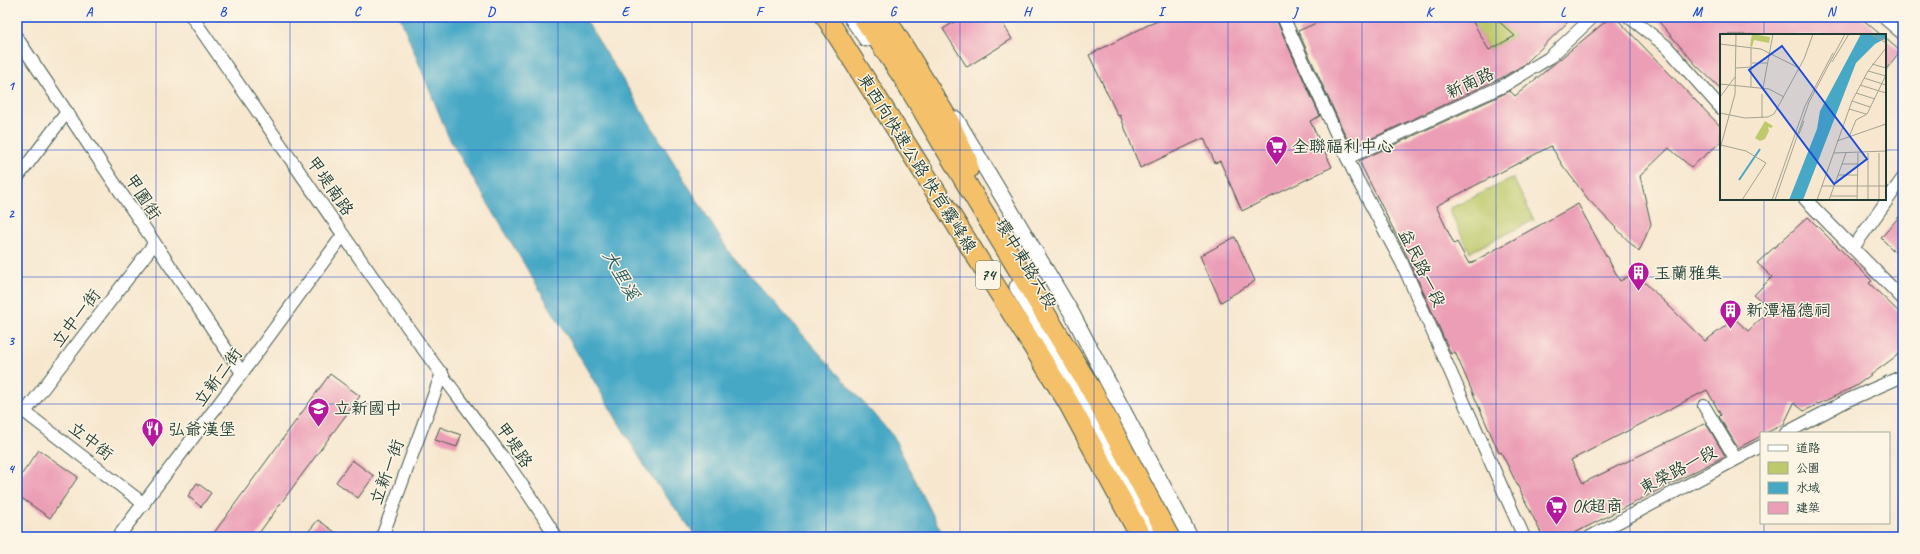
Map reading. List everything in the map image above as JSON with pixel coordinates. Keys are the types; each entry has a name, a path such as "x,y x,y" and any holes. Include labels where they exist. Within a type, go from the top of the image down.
{"highway":[{"name":"東西向快速公路 快官霧峰線","path":"826,17 1068,402 1141,537"},
{"name":"東西向快速公路 快官霧峰線","path":"863,17 903,76 1091,389 1169,537"},
{"path":"885,17 947,118 967,161 975,198"}],"street":[{"name":"甲堤南路","path":"192,17 343,235 442,373"},
{"name":"環中東路六段","path":"851,17 899,89 1081,394 1156,537"},
{"name":"環中東路六段","path":"892,17 967,137 1071,312 1190,537"},
{"name":"益民路一段","path":"1282,17 1348,158 1402,263 1524,537"},
{"name":"新南路","path":"1348,158 1505,86 1549,58 1593,17"},
{"path":"1629,17 1666,46 1720,107"},
{"path":"1883,17 1903,34"},
{"name":"甲園街","path":"17,38 242,373"},
{"path":"17,178 67,112"},
{"path":"1852,248 1903,178"},
{"path":"1805,200 1903,299"},
{"name":"立新二街","path":"118,537 242,373 343,235"},
{"name":"立中一街","path":"21,409 154,244"},
{"name":"甲堤路","path":"442,373 552,535"},
{"name":"立新一街","path":"382,537 442,373"},
{"path":"1788,432 1848,400 1903,376"},
{"path":"1704,406 1736,458"},
{"name":"立中街","path":"21,409 144,504"},
{"name":"東榮路一段","path":"1590,537 1760,446"}],"green space":[{"path":"1470,17 1494,17 1515,36 1489,50"},
{"path":"1513,178 1534,220 1470,252 1449,209"}],"water":[{"name":"大里溪","path":"400,17 584,17 729,252 893,436 944,537 697,537 650,475 449,138"}],"building":[{"path":"962,17 999,17 1012,39 967,67 943,29"},
{"path":"1168,17 1275,17 1320,116 1310,121 1332,167 1242,211 1220,161 1215,163 1204,138 1140,168 1120,115 1118,116 1089,55 1148,25"},
{"path":"1330,17 1470,17 1489,50 1515,36 1494,17 1573,17 1525,64 1501,78 1351,148 1298,31"},
{"path":"1611,17 1615,17 1720,126 1720,143 1691,167 1669,148 1640,176 1651,224 1639,252 1588,199 1563,166 1551,146 1436,206 1454,244 1457,242 1469,264 1578,204 1620,281 1635,273 1705,341 1735,319 1748,331 1771,309 1754,295 1772,277 1757,263 1808,217 1872,281 1869,283 1903,316 1903,351 1856,386 1804,411 1794,403 1784,424 1768,432 1760,432 1760,437 1738,448 1719,417 1721,415 1707,390 1571,460 1583,483 1706,423 1725,456 1567,537 1543,537 1501,452 1499,453 1455,352 1451,354 1409,260 1359,161 1510,91 1515,96"},
{"path":"1655,17 1860,17 1880,34 1720,34 1720,88 1696,65"},
{"path":"1886,39 1900,51 1886,70"},
{"path":"1903,212 1903,260 1881,238"},
{"path":"1235,237 1255,281 1221,302 1200,256"},
{"path":"330,374 360,396 256,537 211,537"},
{"path":"440,427 461,435 457,447 435,440"},
{"path":"39,450 78,477 50,518 17,495 17,481"},
{"path":"352,460 374,476 358,498 336,482"},
{"path":"197,483 211,493 201,507 188,496"},
{"path":"318,520 342,537 304,537"}],"place":[{"name":"全聯福利中心","path":"1277,166"},
{"name":"玉蘭雅集","path":"1638,292"},
{"name":"新潭褔德祠","path":"1731,330"},
{"name":"立新國中","path":"318,428"},
{"name":"弘爺漢堡","path":"153,448"},
{"name":"OK超商","path":"1556,526"}]}
